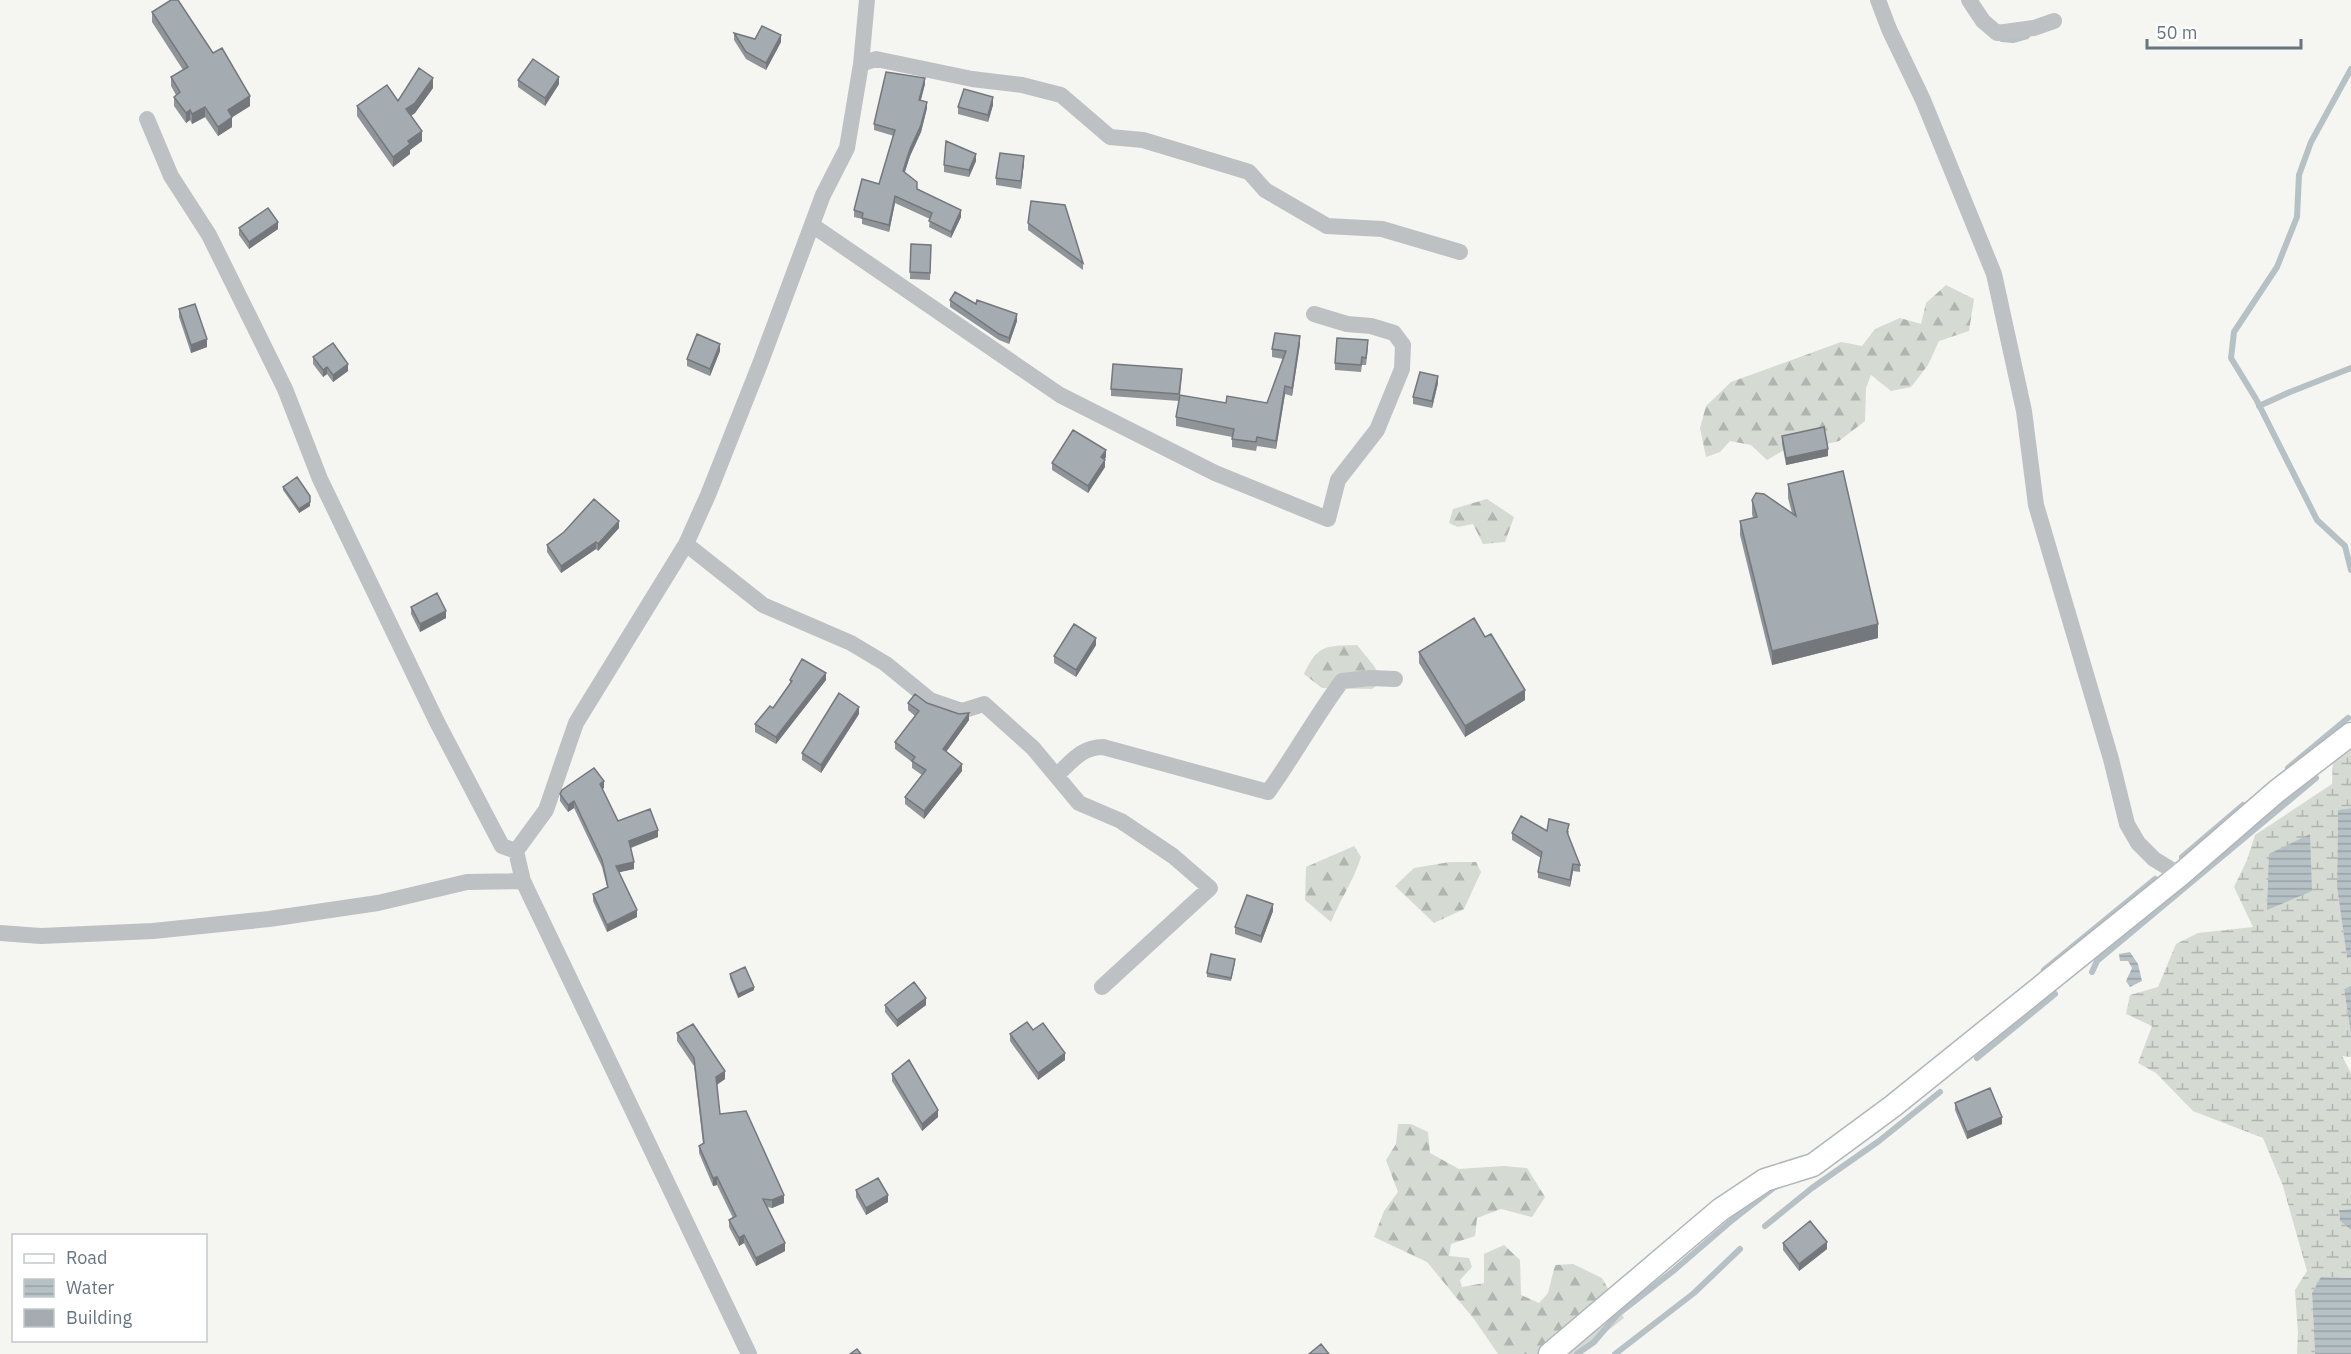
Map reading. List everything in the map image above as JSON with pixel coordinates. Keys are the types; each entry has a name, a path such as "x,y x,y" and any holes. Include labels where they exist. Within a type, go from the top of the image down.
{"street":[{"path":"749,1354 523,881 516,851 546,810 576,723 687,544 756,375 823,195 847,148 861,64 867,0"},
{"path":"1878,0 1883,8 1889,29 1923,100 1994,274 2024,411 2036,505 2111,759 2127,824 2138,843 2154,859 2180,875"},
{"path":"1969,0 1983,21 1997,33 2034,28 2054,21"},
{"path":"861,64 876,59 972,79 1022,85 1061,95 1110,137 1143,140 1249,172 1265,190 1328,226 1382,229 1460,252"},
{"path":"147,119 171,176 209,235 285,389 320,479 437,722 502,846 516,851"},
{"path":"812,225 1060,395 1215,473 1328,519 1338,480 1377,430 1402,369 1403,345 1394,333 1371,326 1347,324 1314,314"},
{"path":"687,544 763,605 851,643 886,664 930,700 962,711 984,704 1033,748 1079,803 1120,820 1173,856 1210,888 1102,987"},
{"path":"1057,775 1083,751 1092,747 1102,747 1268,792 1294,755 1314,719 1342,681 1371,678 1395,679"},
{"path":"1550,1354 1720,1210 1764,1180 1813,1165 1902,1099 2180,875 2277,791 2351,734"},
{"path":"0,933 41,936 131,932 257,921 378,903 467,882 523,881"}],"green space":[{"path":"1946,285 1974,299 1969,331 1939,341 1928,365 1911,387 1891,391 1871,375 1866,388 1865,421 1839,441 1815,447 1803,439 1767,460 1751,445 1730,441 1720,452 1706,457 1700,428 1706,406 1731,382 1841,342 1862,346 1875,329 1900,318 1921,324 1926,303"},
{"path":"1487,499 1514,517 1505,542 1483,544 1473,524 1458,527 1449,523 1453,509"},
{"path":"1357,645 1383,681 1372,689 1322,688 1304,674 1314,657 1324,649"},
{"path":"2351,747 2351,808 2338,811 2337,887 2347,957 2351,957 2351,986 2344,989 2351,1034 2351,1057 2342,1056 2351,1073 2351,1209 2339,1210 2340,1221 2351,1230 2351,1278 2322,1277 2312,1293 2315,1354 2297,1354 2295,1290 2307,1271 2283,1186 2263,1138 2193,1111 2156,1073 2138,1063 2152,1026 2126,1014 2130,995 2158,987 2176,944 2198,933 2253,927 2234,887 2247,860 2255,835 2332,784 2333,760"},
{"path":"1354,846 1361,857 1331,922 1305,900 1306,867"},
{"path":"1450,862 1476,862 1481,872 1464,909 1434,923 1395,886 1414,868"},
{"path":"1398,1124 1411,1124 1428,1132 1430,1153 1459,1169 1504,1166 1527,1168 1545,1197 1532,1217 1501,1209 1477,1218 1475,1236 1451,1244 1449,1256 1469,1258 1472,1267 1460,1280 1462,1287 1484,1283 1484,1254 1504,1245 1520,1260 1521,1295 1539,1303 1548,1293 1555,1265 1573,1264 1602,1278 1624,1318 1578,1354 1498,1354 1474,1319 1427,1262 1374,1237 1384,1211 1398,1192 1386,1160 1396,1144"}],"water":[{"path":"2351,808 2351,957 2347,958 2337,887 2338,810"},
{"path":"2310,834 2312,891 2267,910 2269,854"},
{"path":"2130,952 2138,964 2142,981 2130,987 2126,981 2132,968 2128,961 2120,961 2119,954"},
{"path":"2351,986 2351,1034 2344,989"},
{"path":"2351,1209 2351,1230 2340,1221 2339,1210"},
{"path":"2321,1277 2351,1278 2351,1354 2315,1354 2312,1293"}],"building":[{"path":"171,0 178,0 213,53 222,48 250,96 228,110 232,117 218,127 205,107 192,114 190,110 186,113 174,97 180,92 171,77 188,67 152,12"},
{"path":"762,26 781,35 766,63 746,52 734,33 755,39"},
{"path":"533,59 559,77 545,98 518,80"},
{"path":"419,68 433,78 415,103 406,109 422,131 408,141 410,144 393,157 357,106 387,85 398,101"},
{"path":"886,72 925,78 919,100 927,102 921,125 903,171 917,182 917,189 961,210 951,232 929,221 932,213 895,196 889,225 862,218 863,213 854,210 862,179 879,184 895,130 874,124"},
{"path":"964,89 993,97 988,115 958,107"},
{"path":"946,141 976,154 969,170 944,165"},
{"path":"1000,153 1024,156 1021,181 996,178"},
{"path":"1031,201 1065,205 1083,263 1028,223"},
{"path":"268,208 278,222 249,242 239,228"},
{"path":"911,244 931,245 930,273 910,272"},
{"path":"955,292 976,304 977,300 1017,314 1009,338 999,334 950,300"},
{"path":"195,304 207,339 191,345 179,309"},
{"path":"1275,333 1300,336 1292,388 1285,386 1276,441 1257,437 1256,442 1232,439 1234,429 1176,417 1180,395 1226,403 1227,396 1267,403 1286,351 1272,349"},
{"path":"697,334 720,344 710,369 687,359"},
{"path":"1337,338 1368,340 1366,358 1362,357 1361,365 1335,363"},
{"path":"333,343 348,364 333,375 327,367 323,370 313,357"},
{"path":"1113,364 1182,369 1179,394 1111,389"},
{"path":"1420,372 1438,376 1432,401 1413,397"},
{"path":"1824,427 1828,449 1786,458 1782,436"},
{"path":"1073,430 1106,450 1101,457 1105,460 1088,486 1052,463"},
{"path":"1843,471 1878,624 1772,651 1740,521 1757,517 1752,500 1756,493 1764,494 1796,516 1788,484"},
{"path":"297,477 310,496 310,502 299,509 283,487"},
{"path":"594,499 619,521 598,544 596,542 561,566 547,545 564,532"},
{"path":"437,593 446,611 420,624 411,607"},
{"path":"1474,618 1485,637 1491,634 1525,690 1465,726 1419,652"},
{"path":"1074,624 1096,638 1076,670 1054,656"},
{"path":"802,659 826,673 776,737 755,724 770,706 773,708 792,681 790,680"},
{"path":"839,693 859,707 821,765 802,753"},
{"path":"915,694 927,703 959,714 969,713 943,749 962,764 924,811 905,797 926,770 912,761 915,757 895,742 919,711 908,703"},
{"path":"594,768 604,781 600,784 618,821 650,809 658,830 629,841 634,862 616,866 637,910 607,925 593,894 608,887 602,860 574,801 568,805 560,794 562,790"},
{"path":"1521,816 1547,831 1549,819 1569,824 1567,832 1580,865 1573,864 1570,880 1538,872 1542,852 1512,833"},
{"path":"1247,895 1273,904 1261,936 1235,927"},
{"path":"1211,954 1235,959 1231,978 1207,973"},
{"path":"745,967 754,987 738,994 730,974"},
{"path":"914,982 926,998 897,1020 885,1005"},
{"path":"1027,1022 1033,1030 1043,1023 1065,1053 1038,1073 1010,1034"},
{"path":"693,1024 725,1071 716,1077 720,1114 746,1111 784,1195 772,1200 763,1199 785,1243 756,1258 744,1235 739,1238 729,1220 736,1216 717,1177 713,1178 699,1146 704,1143 694,1058 677,1033"},
{"path":"909,1060 938,1110 922,1124 892,1074"},
{"path":"1990,1088 2002,1117 1967,1132 1955,1103"},
{"path":"878,1178 888,1195 866,1208 856,1190"},
{"path":"1810,1221 1827,1242 1799,1264 1783,1243"},
{"path":"1321,1344 1329,1354 1309,1354"},
{"path":"857,1349 861,1354 850,1354"}],"waterway":[{"path":"2002,39 2013,40 2027,36"},
{"path":"2351,69 2311,142 2299,175 2297,217 2277,267 2234,332 2231,358 2256,399 2317,520 2345,546 2351,570"},
{"path":"2259,406 2351,368"},
{"path":"2288,768 2348,718"},
{"path":"2092,972 2097,961 2316,778"},
{"path":"2182,857 2243,805"},
{"path":"2044,970 2155,879"},
{"path":"1977,1058 2055,994"},
{"path":"1765,1226 1812,1188 1879,1141 1940,1092"},
{"path":"1577,1354 1594,1342 1617,1315 1776,1186"},
{"path":"1615,1354 1694,1293 1740,1249"}]}
